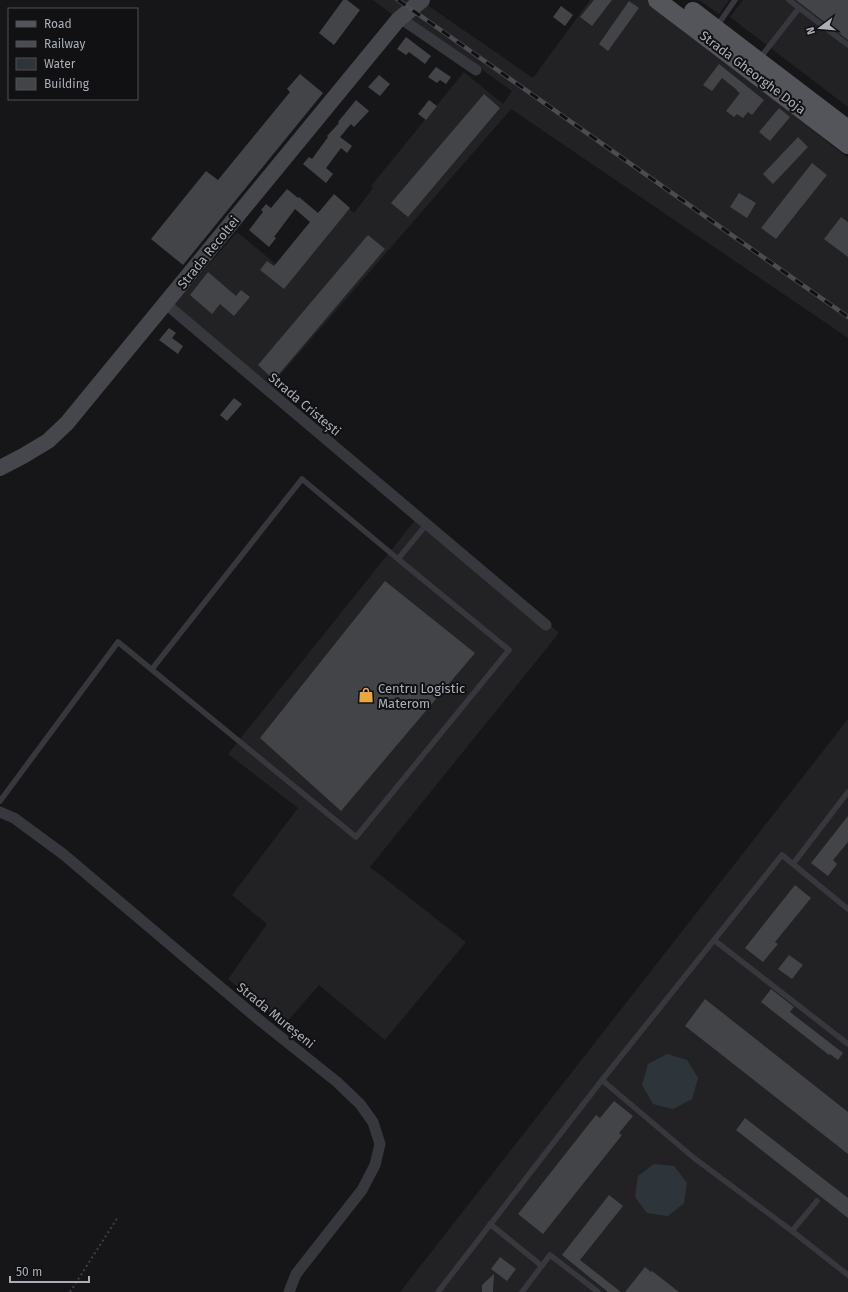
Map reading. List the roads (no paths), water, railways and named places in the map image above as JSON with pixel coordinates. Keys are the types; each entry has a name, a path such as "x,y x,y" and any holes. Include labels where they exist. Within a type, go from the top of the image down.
{"main road":[{"name":"Strada Gheorghe Doja","path":"657,0 758,60 848,128"},
{"name":"Strada Gheorghe Doja","path":"678,0 711,33 848,145"}],"street":[{"name":"Strada Recoltei","path":"0,468 48,441 68,423 400,18 422,0"},
{"path":"400,18 476,70"},
{"name":"Strada Cristești","path":"166,304 546,625"},
{"name":"Strada Mureșeni","path":"0,812 14,818 63,854 258,1019 336,1082 360,1104 373,1122 380,1144 375,1165 362,1190 296,1274 289,1292"}],"lane":[{"path":"711,33 735,0"},
{"path":"789,0 848,45"},
{"path":"758,60 799,8"},
{"path":"0,801 118,642 356,837 509,650 302,479 152,669"},
{"path":"398,559 426,525"},
{"path":"793,864 848,792"},
{"path":"438,1292 602,1080 782,855 848,909"},
{"path":"714,940 848,1044"},
{"path":"602,1080 694,1158 848,1275"},
{"path":"792,1231 817,1201"},
{"path":"490,1224 542,1266"},
{"path":"522,1292 550,1255 598,1292"}],"water":[{"path":"667,1054 687,1060 698,1078 692,1099 673,1109 653,1104 642,1085 648,1064"},
{"path":"654,1164 674,1166 687,1183 684,1203 668,1216 647,1213 635,1197 638,1176"}],"railway":[{"path":"398,0 848,317"}],"place":[{"name":"Centru Logistic Materom","path":"366,695"}]}
